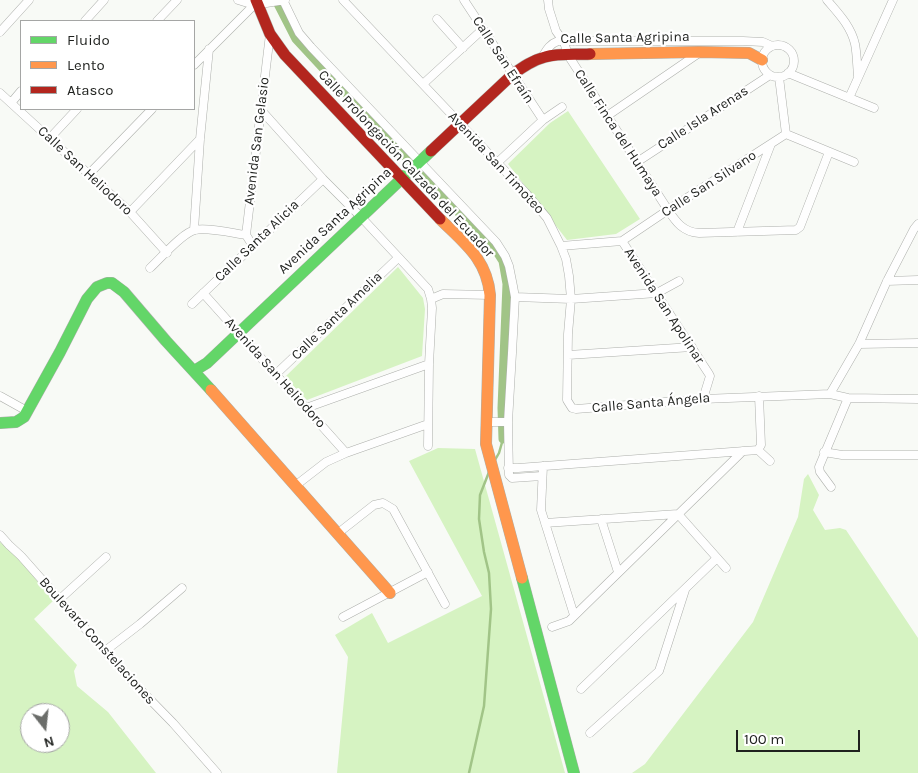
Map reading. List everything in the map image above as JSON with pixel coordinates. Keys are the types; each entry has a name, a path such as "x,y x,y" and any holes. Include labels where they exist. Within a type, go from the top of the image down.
{"street":[{"path":"0,32 29,0"},
{"path":"85,20 104,0"},
{"path":"159,20 177,0"},
{"path":"238,0 258,3 283,0"},
{"name":"Calle Prolongación Calzada del Ecuador","path":"283,0 300,33 418,164 496,242 509,266 515,298 508,422 508,468"},
{"name":"Avenida San Timoteo","path":"343,0 547,218 561,246 569,276 567,392"},
{"name":"Calle San Efraín","path":"464,0 543,120"},
{"name":"Calle Finca del Humaya","path":"548,0 556,31 564,42 568,55 668,210 680,226 690,232 796,230 800,227 829,152"},
{"path":"827,0 843,19 850,31 855,44 858,78"},
{"path":"849,98 893,0"},
{"path":"195,64 209,48 258,3"},
{"name":"Calle Prolongación Calzada del Ecuador","path":"258,3 270,34 285,55 404,177 481,263 488,279 490,295 486,444 574,773"},
{"path":"437,19 463,48"},
{"path":"423,84 483,30"},
{"path":"553,44 556,31"},
{"name":"Avenida San Gelasio","path":"246,235 270,34"},
{"name":"Calle Santa Agripina","path":"543,56 558,41 701,47 748,53 762,60"},
{"name":"Calle Santa Agripina","path":"543,56 701,47 755,41 772,46"},
{"path":"772,46 786,46 792,53 794,62 791,70 779,77 770,75 764,68 762,60 765,51 772,46"},
{"path":"607,116 701,47"},
{"path":"194,230 209,48"},
{"name":"Avenida Santa Agripina","path":"194,371 207,362 513,74 532,60 543,56"},
{"path":"788,73 874,108"},
{"name":"Calle Isla Arenas","path":"637,162 770,75"},
{"path":"779,77 786,134 854,162"},
{"path":"11,103 20,92"},
{"name":"Calle San Heliodoro","path":"0,93 130,212 167,252"},
{"path":"497,163 543,120 562,107"},
{"path":"50,138 76,110"},
{"path":"89,174 151,110"},
{"path":"261,110 323,179 424,284 430,293 432,308 428,446"},
{"name":"Calle San Silvano","path":"561,246 622,241 786,134"},
{"path":"130,212 200,139"},
{"path":"737,232 770,144"},
{"name":"Calle Santa Alicia","path":"192,304 323,179"},
{"path":"830,394 859,344 887,281 914,228 918,224"},
{"path":"150,268 194,230 246,235 253,246"},
{"name":"Avenida San Apolinar","path":"622,241 710,376 703,399"},
{"name":"Calle Santa Amelia","path":"276,374 398,258"},
{"path":"887,281 918,280"},
{"path":"515,298 570,299 657,293 679,281"},
{"path":"0,423 21,420 88,298 97,287 112,283 124,292 390,592"},
{"name":"Avenida San Heliodoro","path":"203,293 346,453"},
{"path":"431,299 443,294 490,295"},
{"path":"859,344 918,343"},
{"path":"568,355 692,346"},
{"path":"306,408 430,364"},
{"name":"Calle Santa Ángela","path":"567,392 567,400 572,408 576,409 748,396 830,394 848,398 918,398"},
{"path":"0,396 27,411"},
{"path":"758,450 761,445 759,396"},
{"path":"831,487 820,472 819,467 848,398"},
{"path":"486,422 508,422"},
{"path":"295,486 326,462 428,424"},
{"path":"542,476 512,478 508,475 508,468 758,450 770,461"},
{"path":"552,627 569,621 743,451"},
{"path":"824,452 842,455 918,455"},
{"path":"543,466 541,510 574,615"},
{"path":"337,534 374,505 383,503 393,509 445,604"},
{"path":"545,522 678,514"},
{"path":"678,514 726,568"},
{"path":"601,519 618,572"},
{"name":"Boulevard Constelaciones","path":"0,535 218,773"},
{"path":"60,599 106,557"},
{"path":"581,689 717,558"},
{"path":"343,617 428,572"},
{"path":"105,651 182,588"},
{"path":"590,733 659,671 686,588"}],"green space":[{"path":"568,111 640,219 616,234 567,240 508,164 550,123"},
{"path":"398,267 423,298 425,309 422,356 307,400 285,377"},
{"path":"438,448 475,449 565,773 337,773 348,657 335,635 372,613 388,643 482,596 409,461"},
{"path":"808,474 819,495 813,510 825,530 840,528 846,530 918,638 918,773 632,773 645,764 753,622 798,517 804,479"},
{"path":"0,542 19,558 53,601 34,619 77,665 74,671 77,686 108,712 156,773 0,773"}],"waterway":[{"path":"276,0 296,39 422,175 496,250 503,261 507,284 502,408 503,439"},
{"path":"495,460 503,439"},
{"path":"469,773 484,706 491,609 489,573 479,519 480,495 489,472"}],"traffic: fast":[{"path":"194,371 207,363 431,151"},
{"path":"0,423 16,422 24,417 87,299 97,287 107,283 112,283 124,292 211,390"},
{"path":"522,578 574,773"}],"traffic: slow":[{"path":"590,54 749,53 762,60"},
{"path":"440,219 473,252 488,282 490,295 486,444 522,578"},
{"path":"211,390 390,593"}],"traffic: jam":[{"path":"256,0 270,34 285,55 440,219"},
{"path":"431,151 513,74 524,66 550,56 590,54"}]}
